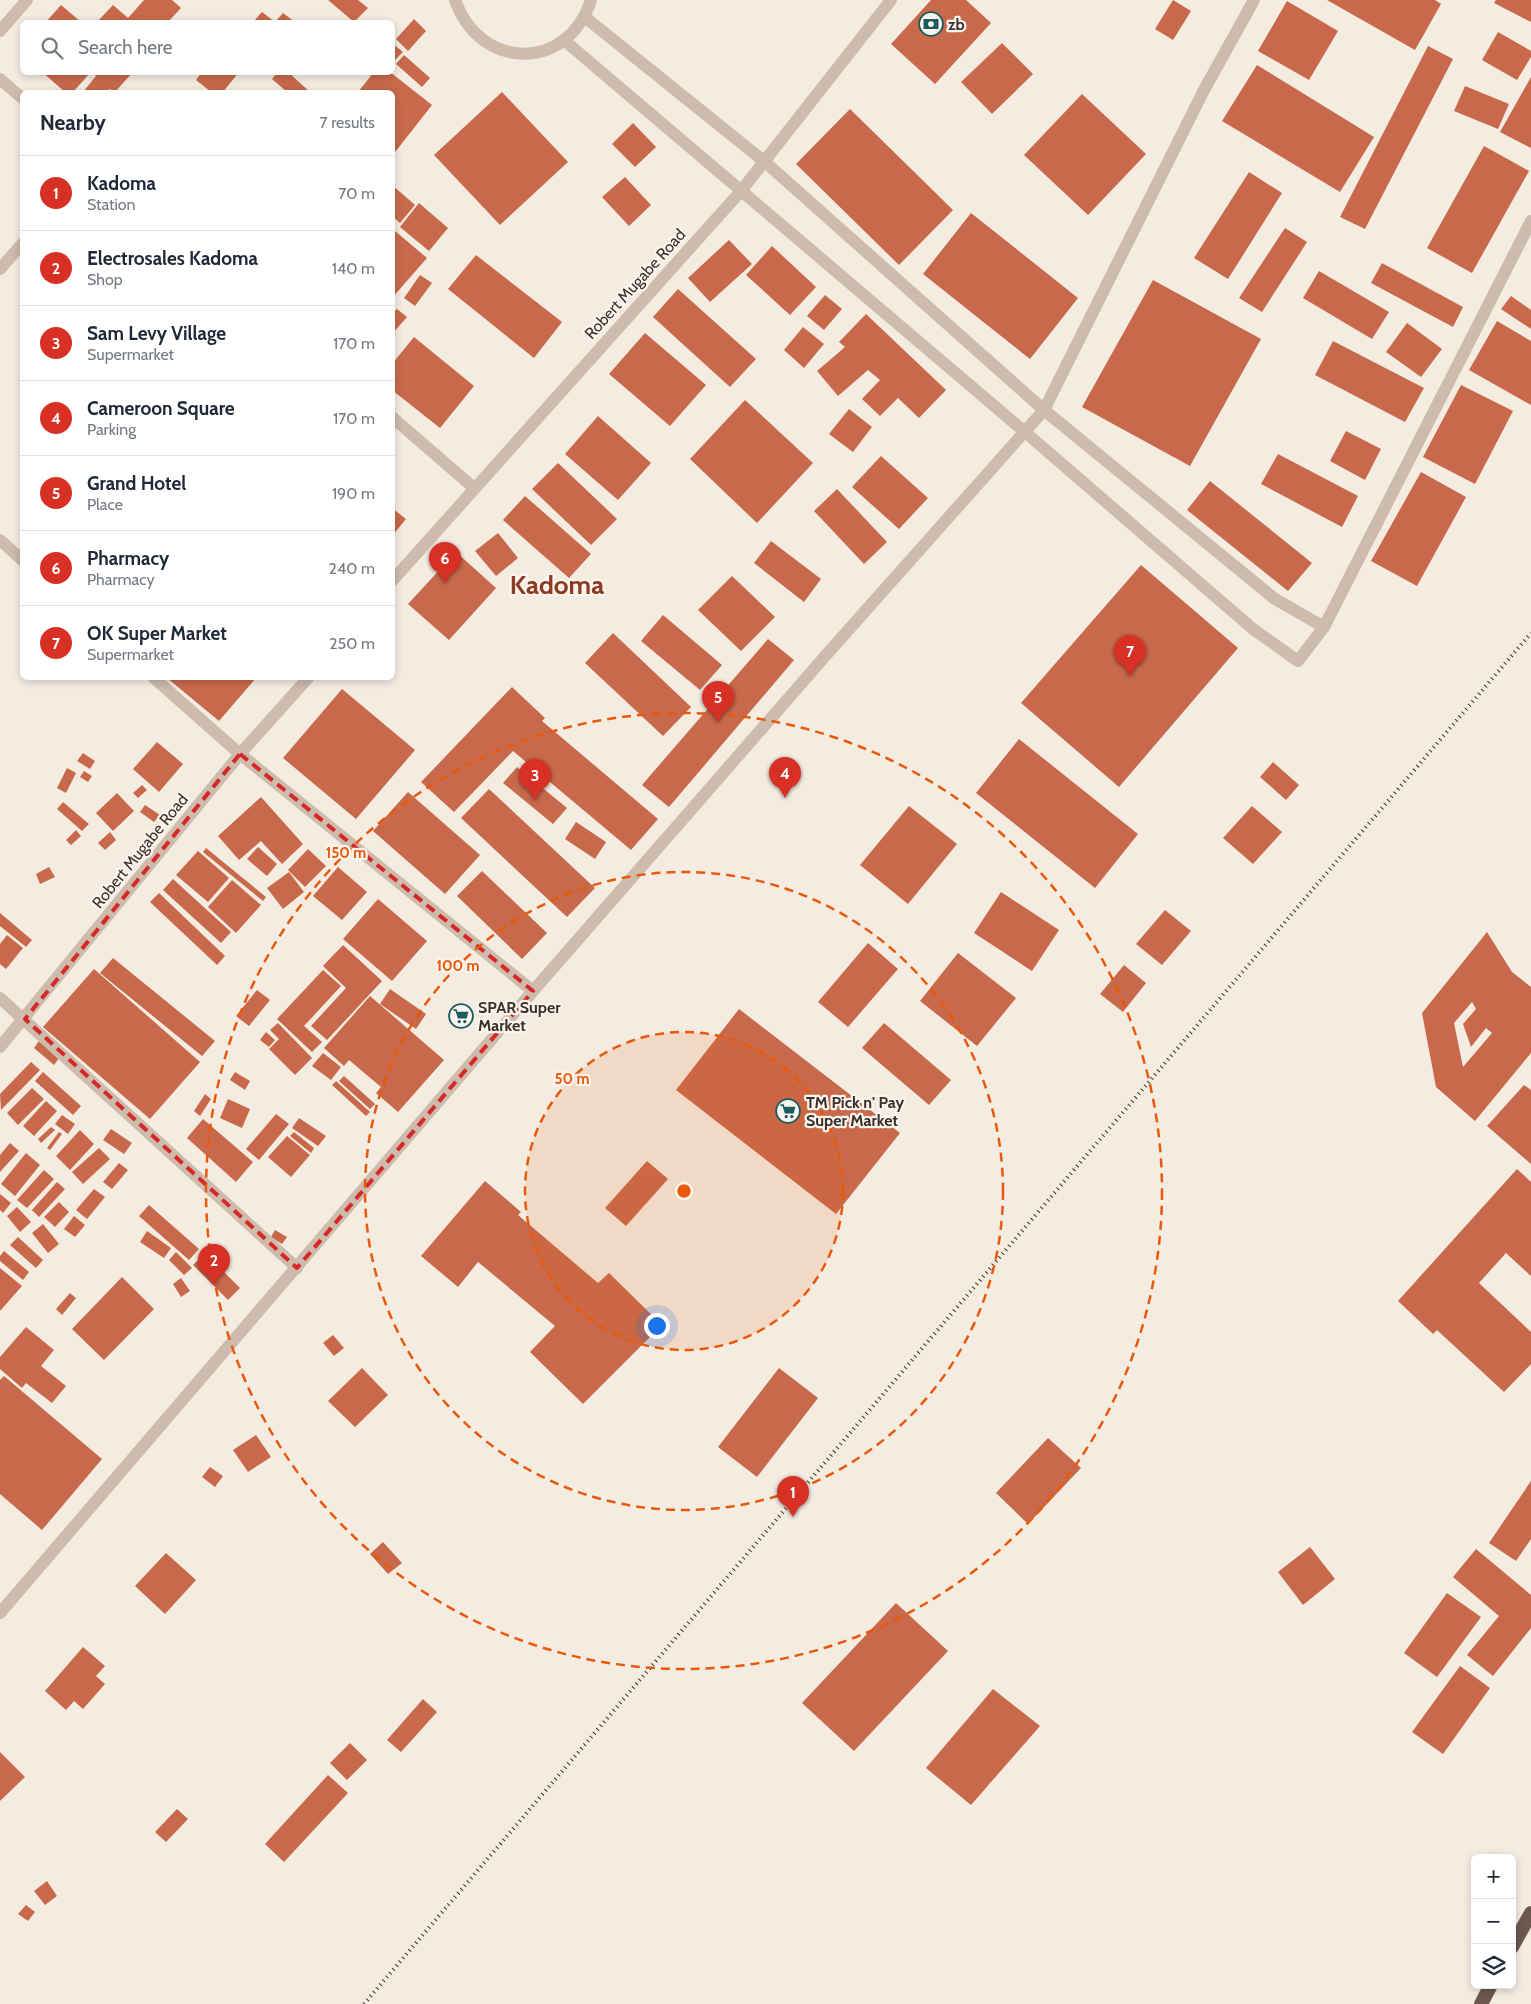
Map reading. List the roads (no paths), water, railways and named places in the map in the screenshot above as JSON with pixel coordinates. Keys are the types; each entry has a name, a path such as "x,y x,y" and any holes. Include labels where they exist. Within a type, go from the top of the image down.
{"highway":[{"path":"1514,1944 1531,1913"},
{"path":"1481,2004 1490,1989"}],"street":[{"path":"0,31 28,0"},
{"path":"455,0 467,25 487,44 512,53 540,52 565,41 586,18 591,0"},
{"name":"Robert Mugabe Road","path":"395,578 741,191 891,0"},
{"path":"1,1610 297,1268 533,991 1044,410 1204,90 1254,0"},
{"path":"586,18 765,162 1044,410 1275,599 1324,627"},
{"path":"565,41 1025,432 1253,629 1298,661 1324,627 1531,221"},
{"path":"0,79 20,96"},
{"path":"0,269 20,246"},
{"path":"395,420 474,488"},
{"path":"0,540 20,558"},
{"path":"156,680 240,754 533,991"},
{"name":"Robert Mugabe Road","path":"0,1047 240,754 306,680"},
{"path":"0,998 297,1268"}],"railway":[{"path":"364,2004 1531,633"}],"place":[{"name":"zb","path":"931,24"},
{"name":"Pharmacy","path":"445,583"},
{"name":"OK Super Market","path":"1130,676"},
{"name":"Grand Hotel","path":"718,722"},
{"name":"Cameroon Square","path":"785,798"},
{"name":"Sam Levy Village","path":"535,800"},
{"name":"SPAR Super Market","path":"461,1016"},
{"name":"TM Pick n' Pay Super Market","path":"788,1111"},
{"name":"Electrosales Kadoma","path":"214,1285"},
{"name":"Kadoma","path":"793,1517"}],"district":[{"name":"Kadoma","path":"557,585"}]}
